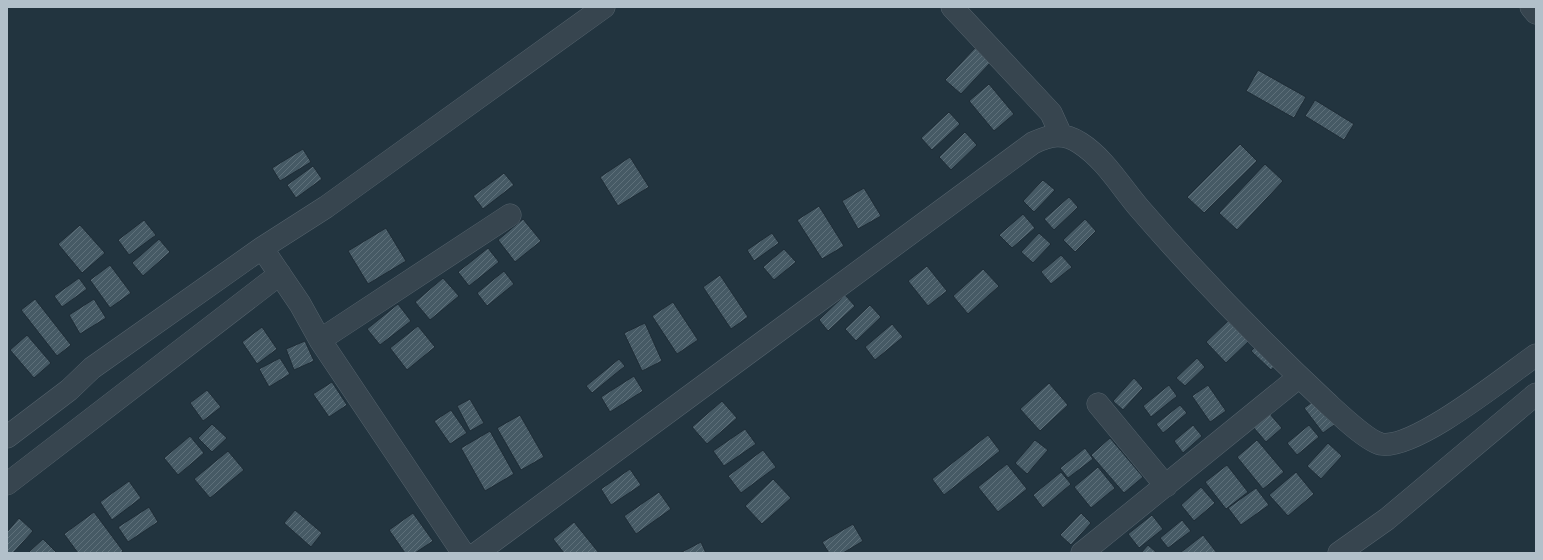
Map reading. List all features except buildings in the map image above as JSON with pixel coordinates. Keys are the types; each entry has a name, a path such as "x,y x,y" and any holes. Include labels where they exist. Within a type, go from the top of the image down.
{"street":[{"path":"7,484 271,260 326,207 604,7"},
{"path":"952,7 1051,113 1061,135"},
{"path":"1531,7 1536,13"},
{"path":"477,553 1033,143 1047,136 1061,135 1079,142 1096,156 1140,209 1299,377 1352,426 1380,444 1400,443 1432,428 1536,354"},
{"path":"320,340 510,215"},
{"path":"271,260 300,304 320,340 463,553"},
{"path":"7,437 69,390 92,368 271,260"},
{"path":"1082,553 1299,377"},
{"path":"1339,553 1387,519 1536,394"},
{"path":"1098,404 1166,486"}]}
